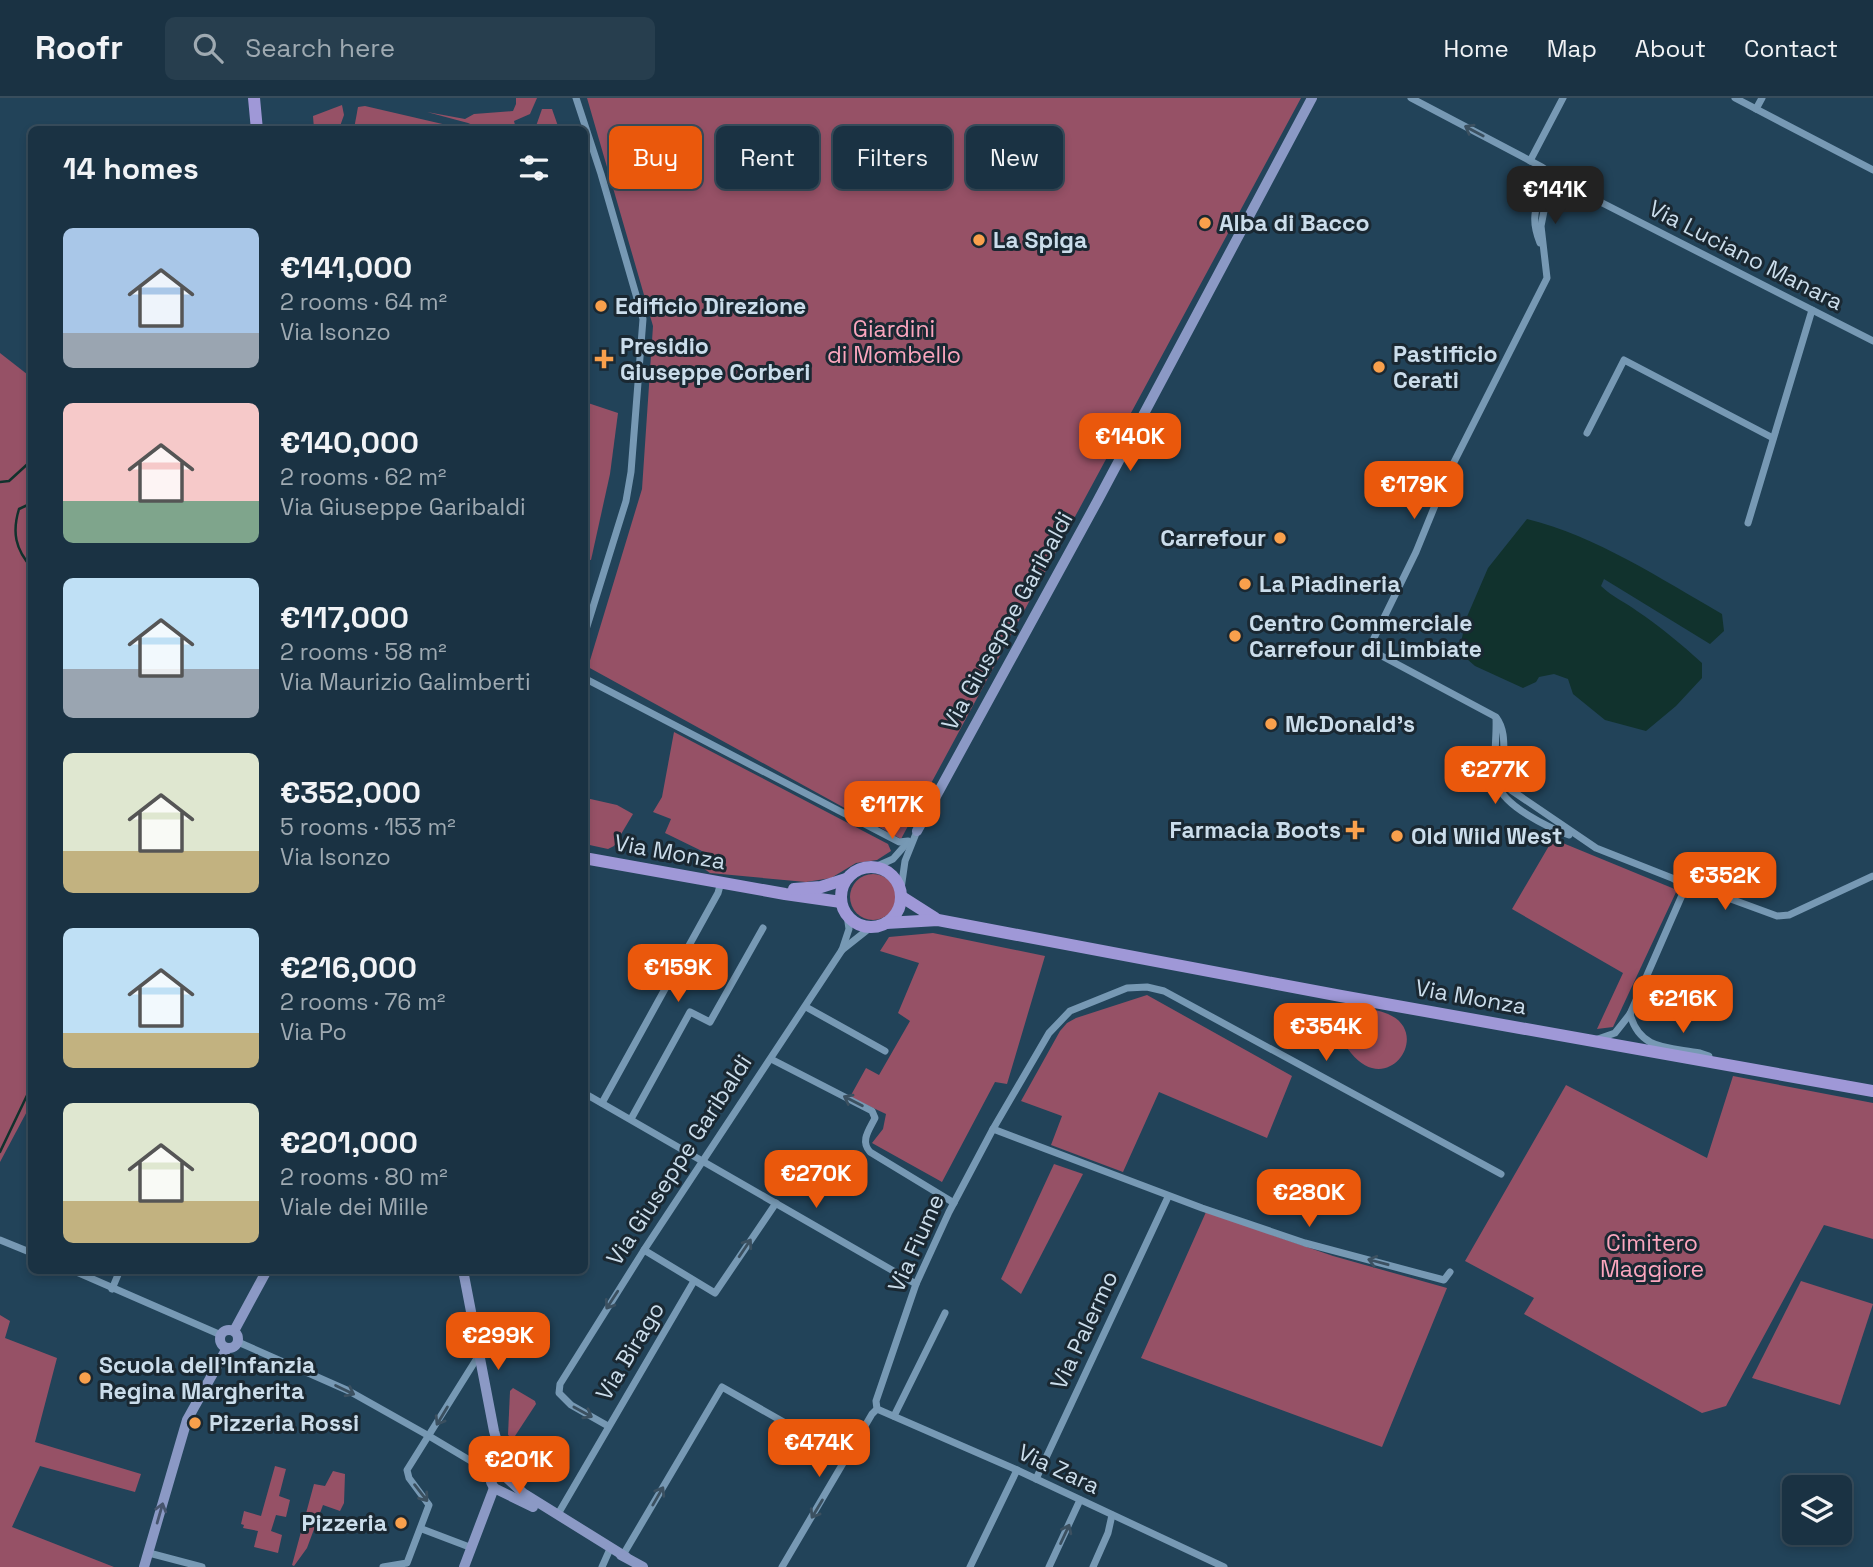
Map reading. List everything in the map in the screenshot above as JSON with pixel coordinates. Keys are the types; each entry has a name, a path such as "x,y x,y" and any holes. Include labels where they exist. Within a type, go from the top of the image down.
{"main road":[{"path":"254,98 257,126"},
{"name":"Via Monza","path":"588,859 841,902"},
{"path":"875,867 891,874 901,893 896,914 886,923 871,927 857,924 846,915 841,902 841,891 846,879 859,869 875,867"},
{"name":"Via Monza","path":"748,887 808,889 846,879"},
{"name":"Via Monza","path":"901,893 938,920"},
{"name":"Via Monza","path":"886,923 938,920 1341,996 1873,1091"}],"street":[{"path":"576,98 585,126"},
{"name":"Via Giuseppe Garibaldi","path":"901,893 905,861 917,831 1312,98"},
{"path":"1412,98 1561,178 1563,187 1559,194 1552,196 1542,190"},
{"path":"1532,162 1563,98"},
{"path":"1735,98 1873,170"},
{"path":"1756,109 1762,98"},
{"path":"588,135 643,319 631,472 626,501 588,623"},
{"path":"1532,162 1541,173 1542,180 1542,190 1533,221 1544,253"},
{"path":"1542,180 1552,174"},
{"name":"Via Luciano Manara","path":"1563,187 1571,187 1873,341"},
{"path":"1552,196 1541,226 1547,278 1447,477 1416,552 1374,638 1376,650 1380,655 1496,717 1503,731 1505,779 1508,787 1596,848 1686,886 1698,887 1783,917 1873,876"},
{"path":"1748,523 1812,310"},
{"path":"1587,433 1624,360 1773,438"},
{"path":"588,680 899,842 908,841"},
{"name":"Via Giuseppe Garibaldi","path":"875,867 893,859 917,831"},
{"path":"603,1103 722,882"},
{"path":"1595,1041 1615,1033 1630,1014 1686,886"},
{"name":"Via Giuseppe Garibaldi","path":"608,1426 560,1396 560,1384 842,950 849,929 846,915"},
{"name":"Via Giuseppe Garibaldi","path":"842,950 871,927"},
{"path":"631,1119 690,1012 710,1022 763,928"},
{"name":"Via Fiume","path":"782,1567 877,1409 876,1401 916,1284 954,1203 1049,1033 1060,1018 1070,1011 1127,988 1164,991 1501,1174"},
{"path":"806,1007 885,1051"},
{"path":"1630,1014 1636,1031 1647,1042 1700,1053 1709,1056 1709,1061"},
{"path":"771,1059 872,1111 875,1118 864,1141 870,1152 954,1203"},
{"path":"588,1095 916,1284"},
{"path":"993,1129 1168,1196 1305,1242 1444,1280 1450,1272"},
{"name":"Via Palermo","path":"1036,1479 1168,1196"},
{"path":"645,1250 715,1293 776,1203"},
{"path":"0,1240 28,1251"},
{"path":"80,1274 221,1335"},
{"path":"112,1289 118,1274"},
{"path":"144,1567 187,1420 226,1348 235,1346 236,1336 265,1274"},
{"path":"458,1274 463,1301 472,1318"},
{"path":"464,1274 494,1431 507,1478 506,1487 494,1484"},
{"name":"Via Birago","path":"558,1514 694,1281"},
{"path":"894,1416 945,1313"},
{"path":"221,1335 226,1331 349,1391 476,1464 494,1484 513,1496 625,1556"},
{"path":"221,1335 221,1343 226,1348"},
{"path":"383,1567 407,1563 429,1505 407,1475 479,1354"},
{"path":"625,1556 722,1387 847,1458"},
{"name":"Via Zara","path":"877,1409 1017,1470 1224,1567"},
{"path":"464,1567 494,1484 497,1461 494,1431"},
{"path":"970,1567 1017,1470"},
{"path":"507,1478 517,1489 643,1567"},
{"path":"1049,1567 1080,1500"},
{"path":"1093,1567 1108,1533 1112,1515"},
{"path":"422,1529 472,1548"},
{"path":"602,1567 610,1549"},
{"path":"149,1553 202,1567"}],"green space":[{"path":"516,98 537,98 530,114 514,121 515,126 475,126 427,112 465,119 474,114 513,111"},
{"name":"Giardini di Mombello","path":"587,98 1301,98 901,839 588,667 642,489 653,326 613,189 702,189 702,126 609,126 609,174"},
{"path":"342,105 344,115 340,126 314,126 313,116"},
{"path":"365,106 451,126 355,126 358,107"},
{"path":"542,109 552,109 558,126 536,126"},
{"path":"0,353 28,375 28,1110 0,1162"},
{"path":"588,403 618,413 610,474 591,560 588,560"},
{"path":"674,732 888,844 891,851 877,860 856,863 831,878 806,882 710,873 696,863 697,860 706,861 708,854 665,833 671,819 653,812 662,797"},
{"path":"588,798 617,805 633,814 614,846 608,849 588,845"},
{"path":"1553,839 1677,890 1613,1027 1597,1029 1623,973 1512,909"},
{"path":"873,874 889,881 896,897 889,913 873,920 857,913 850,897 857,881"},
{"path":"933,933 1045,956 1007,1084 995,1082 942,1182 872,1143 883,1129 886,1114 850,1097 866,1068 879,1075 910,1021 898,1013 919,963 880,951 889,937"},
{"path":"1147,995 1292,1076 1267,1138 1159,1092 1123,1172 1051,1145 1062,1116 1021,1101 1060,1031 1076,1018"},
{"path":"1334,1004 1382,1012 1401,1023 1406,1035 1406,1047 1400,1058 1391,1066 1379,1069 1365,1065 1351,1053 1340,1036 1334,1018"},
{"name":"Cimitero Maggiore","path":"1733,1076 1873,1103 1873,1239 1824,1225 1726,1406 1702,1413 1524,1314 1534,1298 1465,1261 1566,1085 1707,1158"},
{"path":"1054,1164 1083,1174 1021,1294 1001,1279"},
{"path":"1206,1212 1333,1256 1447,1288 1382,1447 1141,1358"},
{"path":"1801,1281 1873,1304 1840,1405 1752,1378"},
{"path":"0,1315 10,1321 5,1338 57,1358 35,1442 141,1474 135,1492 40,1466 12,1527 114,1567 0,1567"},
{"path":"513,1388 536,1404 513,1439 508,1435 510,1391"},
{"path":"275,1466 286,1469 279,1496 290,1500 286,1517 276,1515 271,1531 282,1535 278,1553 254,1547 258,1531 243,1528 244,1525 241,1524 244,1511 261,1516"},
{"path":"333,1471 345,1474 344,1503 340,1511 323,1505 307,1548 294,1566 292,1565 314,1484 325,1486"}],"shaded area":[{"path":"1527,519 1603,547 1722,614 1724,631 1710,644 1604,579 1601,586 1605,590 1654,623 1702,663 1702,678 1676,706 1646,731 1605,720 1573,694 1568,679 1554,674 1539,677 1536,682 1523,688 1475,666 1459,652 1466,619 1488,568"}],"waterway":[{"path":"0,482 9,481 28,464"},
{"path":"28,505 19,509 16,525 16,540 28,562"},
{"path":"0,1152 28,1093"}],"place":[{"name":"Alba di Bacco","path":"1205,223"},
{"name":"La Spiga","path":"979,240"},
{"name":"Edificio Direzione","path":"601,306"},
{"name":"Presidio Giuseppe Corberi","path":"604,359"},
{"name":"Pastificio Cerati","path":"1379,367"},
{"name":"Carrefour","path":"1280,538"},
{"name":"La Piadineria","path":"1245,584"},
{"name":"Centro Commerciale Carrefour di Limbiate","path":"1235,636"},
{"name":"McDonald's","path":"1271,724"},
{"name":"Farmacia Boots","path":"1355,830"},
{"name":"Old Wild West","path":"1397,836"},
{"name":"Scuola dell'Infanzia Regina Margherita","path":"85,1378"},
{"name":"Pizzeria Rossi","path":"195,1423"},
{"name":"Pizzeria","path":"401,1523"}]}
